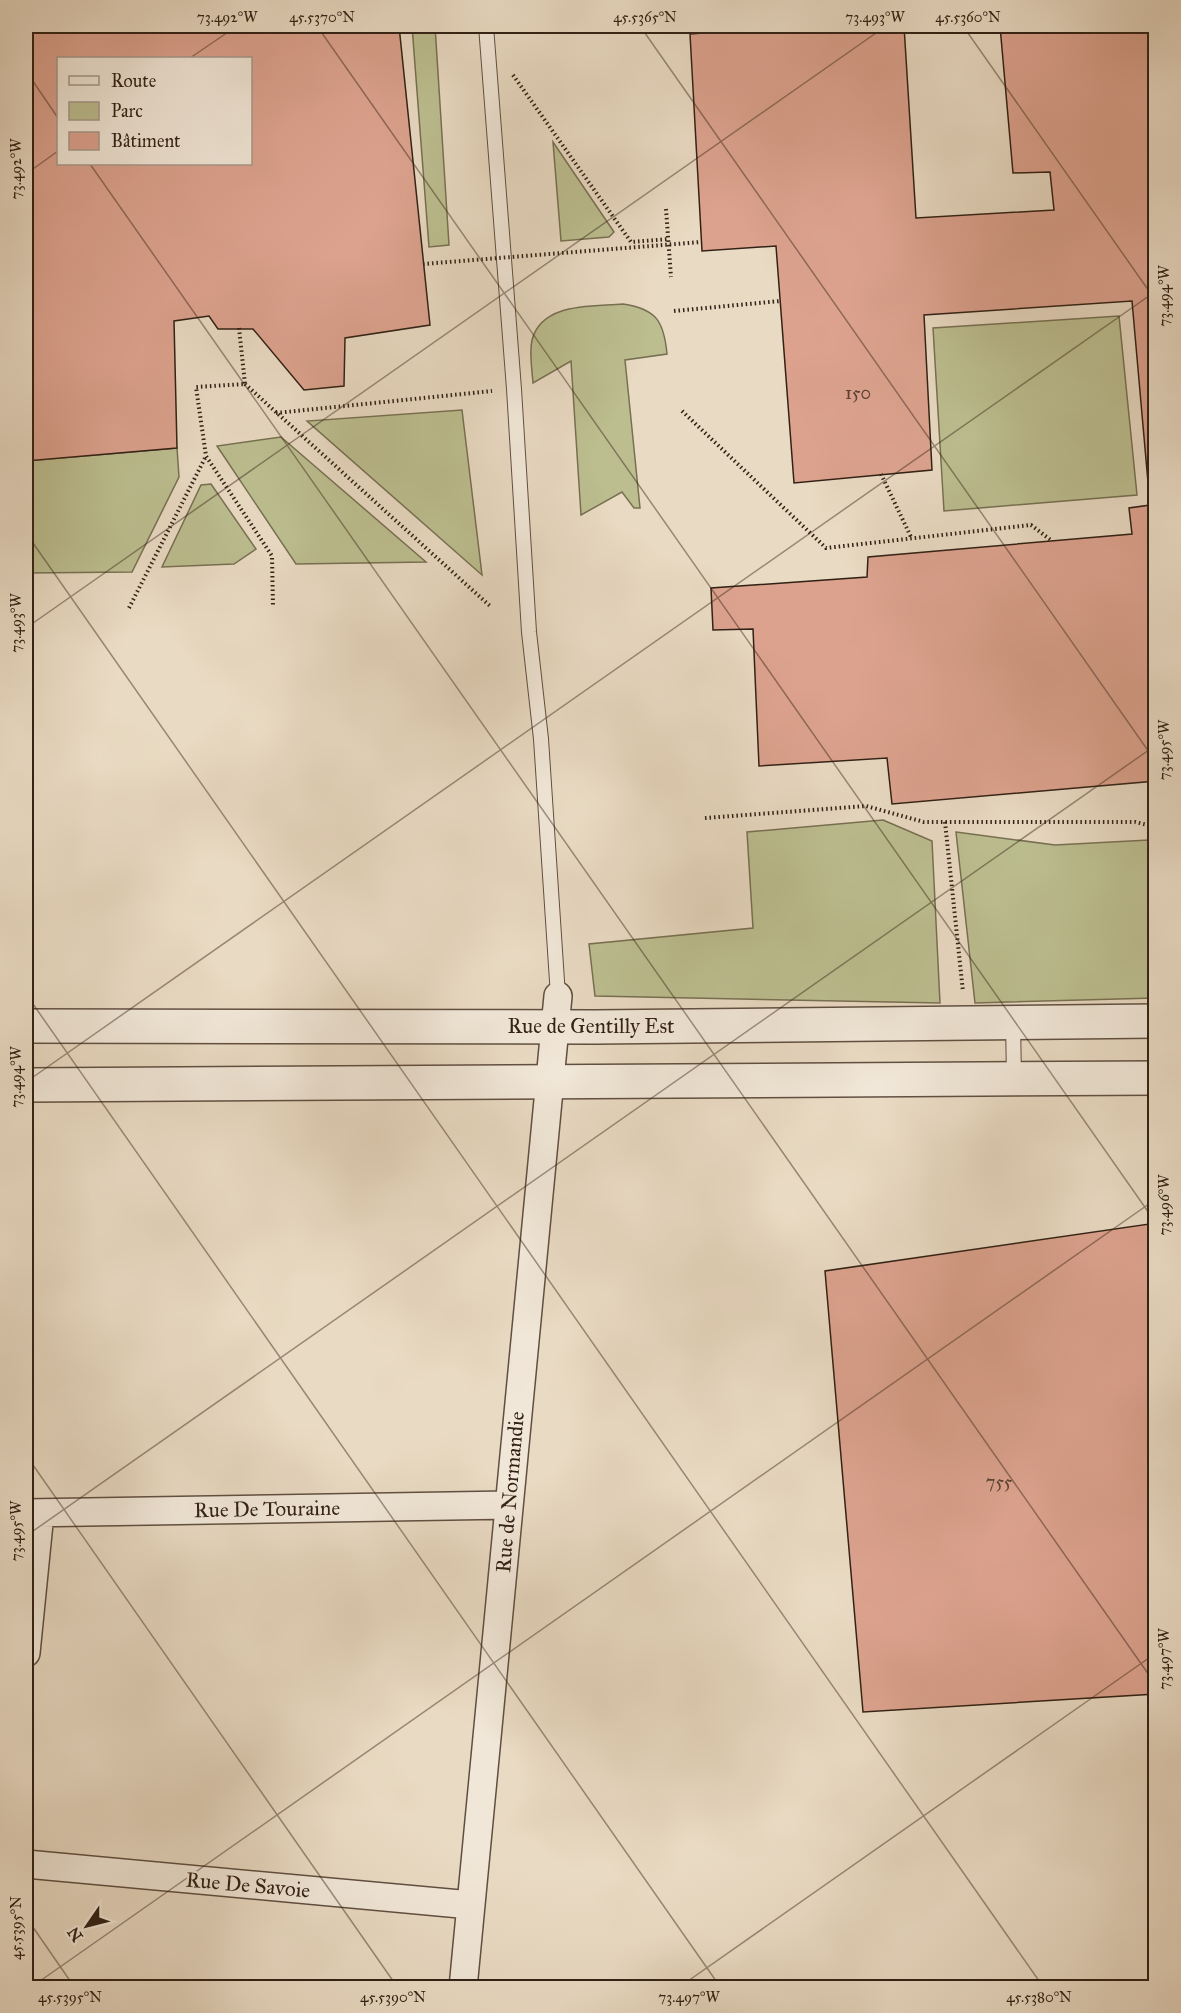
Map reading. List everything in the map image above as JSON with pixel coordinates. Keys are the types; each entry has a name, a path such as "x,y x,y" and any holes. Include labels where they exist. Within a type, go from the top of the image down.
{"street":[{"name":"Rue de Gentilly Est","path":"26,1026 556,1011 1013,1021 1155,1021"},
{"name":"Rue de Normandie","path":"463,1988 556,1011"},
{"path":"26,1085 1155,1078"},
{"name":"Rue De Touraine","path":"33,1513 509,1505"},
{"path":"26,1653 33,1513"},
{"name":"Rue De Savoie","path":"26,1864 471,1905"}],"lane":[{"path":"486,26 514,389 527,605 538,704 556,1011"},
{"path":"1013,1021 1014,1079"}],"path":[{"path":"651,29 718,26"},
{"path":"512,73 631,242 669,239"},
{"path":"666,209 672,278"},
{"path":"423,264 701,242"},
{"path":"674,311 780,301"},
{"path":"239,328 244,384 490,606"},
{"path":"244,384 196,387 206,456 272,556 273,607"},
{"path":"275,413 514,389"},
{"path":"682,411 826,548 1031,525 1052,541"},
{"path":"129,608 206,456"},
{"path":"881,474 911,537"},
{"path":"705,818 866,806 924,822 1135,822 1155,827"},
{"path":"945,822 963,992"}],"green space":[{"path":"412,26 435,26 449,245 429,247"},
{"path":"553,142 614,232 609,237 561,241"},
{"path":"623,304 644,309 657,319 664,333 667,354 625,360 640,508 634,508 622,492 581,515 571,361 533,383 532,340 546,319 557,313 583,307"},
{"path":"1119,316 1137,495 944,511 933,328"},
{"path":"462,410 482,575 307,421"},
{"path":"281,437 426,562 296,564 217,446"},
{"path":"177,448 179,477 132,572 26,573 26,461"},
{"path":"211,484 256,549 234,564 162,567 201,485"},
{"path":"883,820 932,841 940,1003 595,996 589,944 753,928 747,832"},
{"path":"956,832 1055,845 1149,840 1155,843 1155,998 975,1003"}],"building":[{"path":"26,26 399,26 430,325 345,338 344,386 304,390 253,329 218,329 209,316 174,321 177,448 26,461"},
{"path":"758,26 904,26 916,218 1054,210 1050,172 1013,173 1000,26 1156,26 1156,781 892,804 887,758 759,766 753,629 713,630 711,588 867,577 868,557 1132,534 1129,508 1150,505 1132,301 924,315 932,470 794,483 776,246 702,251 690,34 758,29"},
{"path":"1156,1223 1156,1694 863,1712 825,1271"}]}
